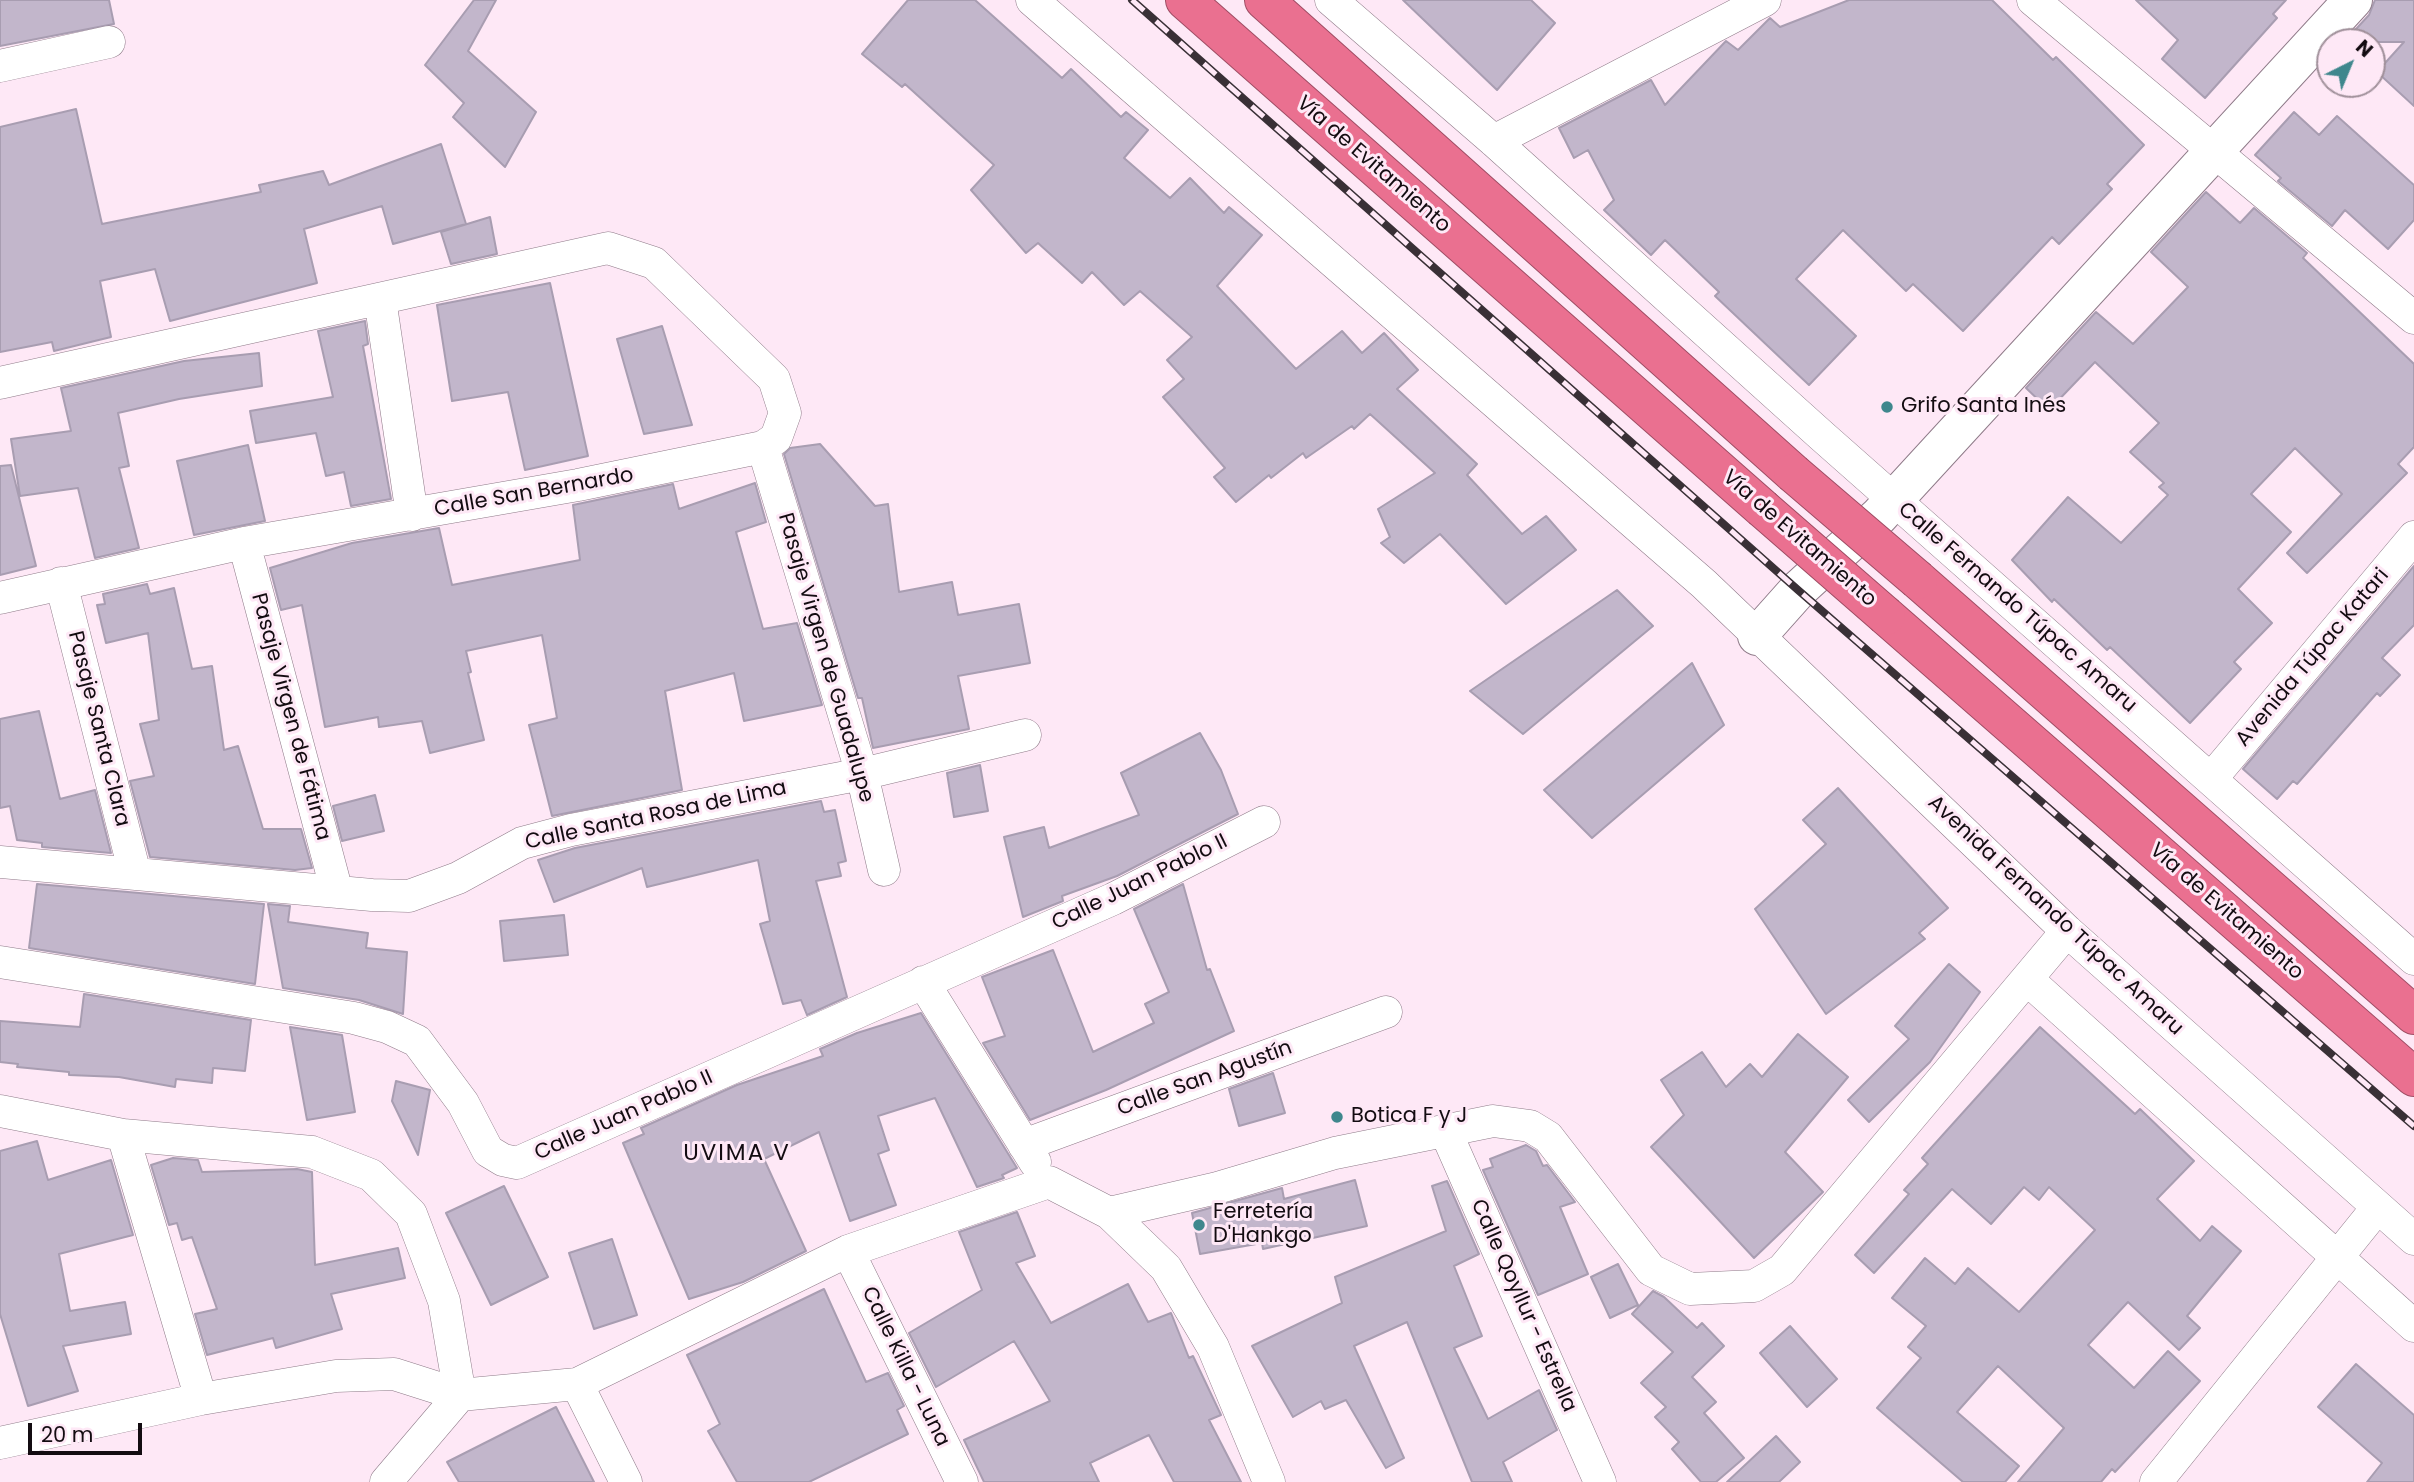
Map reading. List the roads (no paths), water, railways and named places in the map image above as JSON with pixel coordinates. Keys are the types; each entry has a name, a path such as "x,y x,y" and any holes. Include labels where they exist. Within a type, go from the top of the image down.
{"highway":[{"name":"Vía de Evitamiento","path":"1185,0 2414,1077"},
{"path":"1264,0 1793,472 2414,1015"}],"main road":[{"path":"1757,636 1798,590 1894,500 2216,153 2353,0"}],"street":[{"name":"Avenida Fernando Túpac Amaru","path":"1032,0 1703,584 2067,931 2414,1240"},
{"name":"Calle Fernando Túpac Amaru","path":"1331,0 1494,141 1822,436 2414,959"},
{"path":"1494,141 1765,0"},
{"path":"2033,0 2414,318"},
{"path":"0,66 109,42"},
{"path":"0,383 608,248 654,263 774,379 785,413 782,427 763,447"},
{"path":"380,299 412,515"},
{"name":"Calle San Bernardo","path":"0,598 244,543 412,515 763,447"},
{"name":"Pasaje Virgen de Guadalupe","path":"763,447 862,774 884,870"},
{"name":"Avenida Túpac Katari","path":"2211,779 2414,537"},
{"name":"Pasaje Virgen de Fátima","path":"244,543 337,892"},
{"name":"Pasaje Santa Clara","path":"61,583 135,874"},
{"name":"Calle Santa Rosa de Lima","path":"0,862 409,896 458,878 522,843 611,822 862,774 1025,735"},
{"name":"Calle Juan Pablo II","path":"0,962 354,1018 387,1027 417,1041 464,1104 488,1150 503,1160 517,1163 1113,900 1264,822"},
{"path":"1109,1213 1217,1188 1335,1153 1493,1121 1530,1126 1548,1137 1651,1270 1690,1289 1754,1286 1782,1270 2067,931"},
{"path":"2028,980 2414,1326"},
{"path":"923,982 1049,1182 1109,1213 1166,1268 1213,1347 1269,1482"},
{"name":"Calle San Agustín","path":"1024,1145 1386,1012"},
{"path":"0,1111 124,1135 312,1152 371,1175 411,1214 444,1301 460,1395"},
{"name":"Calle Qoyllur - Estrella","path":"1445,1130 1600,1482"},
{"path":"124,1135 201,1399"},
{"path":"0,1443 201,1399 336,1376 394,1374 460,1395 577,1384 848,1251 1049,1182"},
{"path":"2156,1482 2377,1208"},
{"name":"Calle Killa - Luna","path":"848,1251 962,1482"},
{"path":"577,1384 626,1482"},
{"path":"386,1482 460,1395"}],"railway":[{"path":"1132,0 1798,590 2414,1126"}],"place":[{"name":"Grifo Santa Inés","path":"1887,407"},
{"name":"Botica F y J","path":"1337,1117"},
{"name":"Ferretería D'Hankgo","path":"1199,1225"}],"district":[{"name":"UVIMA V","path":"737,1154"}]}
